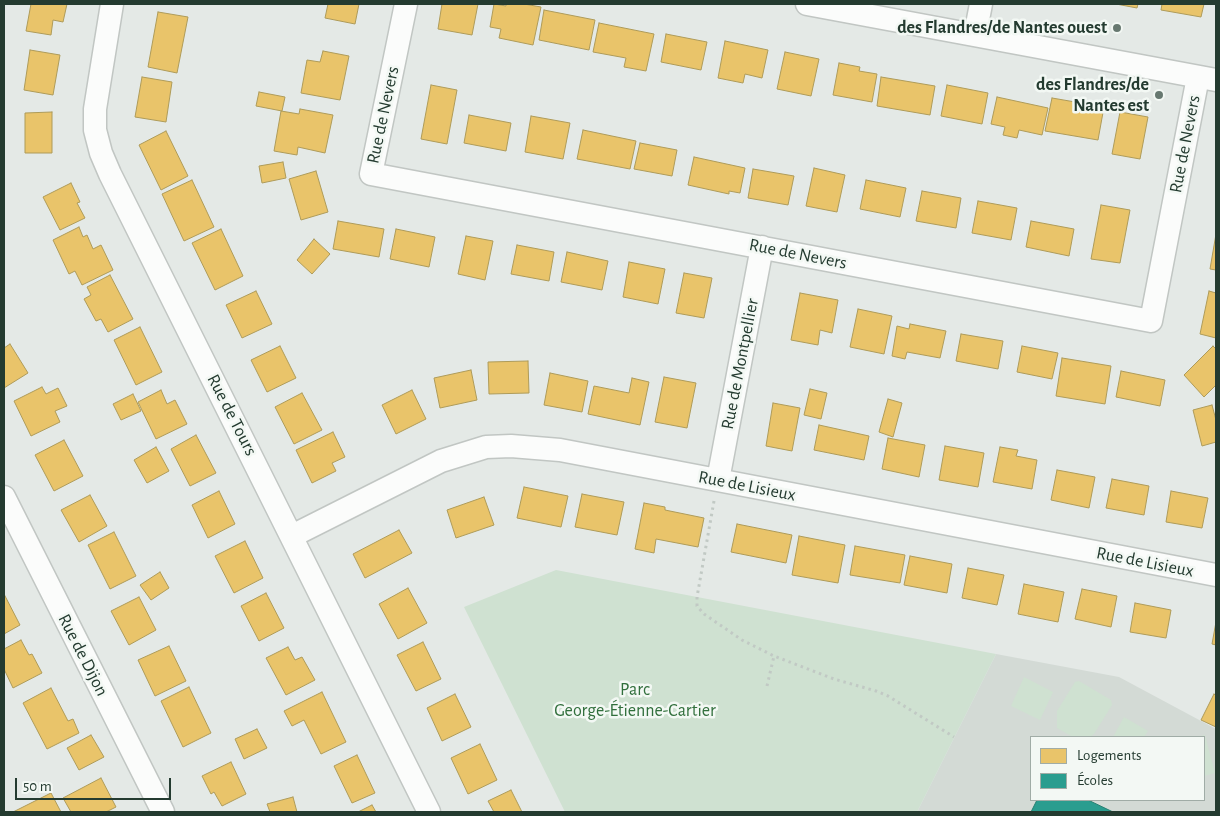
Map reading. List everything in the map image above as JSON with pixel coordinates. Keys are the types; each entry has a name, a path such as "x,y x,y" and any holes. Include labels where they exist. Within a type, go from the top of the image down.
{"street":[{"name":"Rue de Tours","path":"112,4 95,109 95,130 101,153 429,812"},
{"name":"Rue de Nevers","path":"406,4 371,174 1151,322 1207,78"},
{"path":"807,4 1207,78"},
{"path":"975,35 981,4"},
{"name":"Rue de Montpellier","path":"718,480 762,247"},
{"name":"Rue de Lisieux","path":"292,536 441,461 486,447 511,446 560,450 1216,575"},
{"name":"Rue de Dijon","path":"4,498 163,812"}],"path":[{"path":"718,480 697,606 704,614 742,640 774,656 834,679 888,696 954,737"},
{"path":"767,686 774,656"}],"shaded area":[{"path":"996,654 1119,677 1216,729 1216,812 917,812"}],"green space":[{"name":"Parc George-Étienne-Cartier","path":"556,570 996,654 917,812 565,812 464,607"},
{"path":"1024,677 1053,692 1040,720 1011,706"},
{"path":"1079,681 1111,700 1112,705 1091,736 1071,736 1057,728 1057,711 1075,682"},
{"path":"1124,717 1148,731 1145,736 1114,736"},
{"path":"1205,735 1215,773 1205,776 1205,736 1201,736"}],"building: Logements":[{"path":"31,4 67,4 63,22 53,20 51,35 26,31"},
{"path":"328,4 359,4 355,24 325,18"},
{"path":"442,4 478,4 472,35 438,29"},
{"path":"494,4 506,6 506,4 524,4 541,7 533,45 499,38 501,29 490,27"},
{"path":"1116,4 1138,4 1137,8"},
{"path":"1162,4 1204,4 1201,17 1161,10"},
{"path":"544,10 595,20 589,50 539,40"},
{"path":"158,12 188,17 177,73 148,67"},
{"path":"599,23 654,34 646,71 624,67 626,58 593,52"},
{"path":"666,34 707,42 701,70 661,62"},
{"path":"725,41 768,50 762,78 745,74 743,83 718,78"},
{"path":"30,50 60,55 53,95 24,90"},
{"path":"323,51 349,56 340,100 301,93 307,60 320,62"},
{"path":"785,52 819,59 811,96 777,89"},
{"path":"839,63 860,67 859,71 877,74 872,102 833,95"},
{"path":"142,77 172,82 166,122 135,117"},
{"path":"881,77 935,86 930,115 877,106"},
{"path":"431,85 457,90 447,144 421,139"},
{"path":"947,85 988,93 982,124 941,116"},
{"path":"259,92 285,97 282,111 256,106"},
{"path":"997,97 1048,108 1042,135 1019,130 1017,138 1003,135 1005,127 991,124"},
{"path":"1052,98 1104,107 1098,140 1045,131"},
{"path":"300,109 333,115 325,153 298,147 297,155 274,151 281,111 299,114"},
{"path":"52,112 52,153 25,153 25,113"},
{"path":"1120,112 1148,117 1140,159 1112,154"},
{"path":"469,115 511,123 506,151 464,143"},
{"path":"531,116 570,123 563,159 525,152"},
{"path":"583,130 636,141 630,169 577,159"},
{"path":"166,131 188,176 161,190 139,145"},
{"path":"640,143 677,150 672,176 634,169"},
{"path":"694,157 745,168 740,193 729,191 729,194 688,185"},
{"path":"283,162 286,178 262,183 259,166"},
{"path":"814,168 845,175 837,212 806,206"},
{"path":"753,169 794,176 788,205 748,198"},
{"path":"316,171 328,212 301,220 289,179"},
{"path":"192,180 214,227 184,241 162,194"},
{"path":"866,180 906,188 900,217 860,209"},
{"path":"71,183 80,202 77,203 85,218 60,230 43,197"},
{"path":"922,191 961,198 956,228 916,221"},
{"path":"978,201 1017,208 1011,240 972,233"},
{"path":"1101,205 1130,210 1120,263 1091,259"},
{"path":"338,221 384,229 379,257 333,249"},
{"path":"1031,221 1074,229 1069,256 1026,247"},
{"path":"79,227 83,237 87,235 93,249 101,245 113,270 82,285 75,271 69,274 53,240"},
{"path":"221,229 243,276 215,290 192,243"},
{"path":"396,229 435,237 429,267 390,259"},
{"path":"1216,234 1216,270 1210,269"},
{"path":"466,236 493,241 485,280 458,274"},
{"path":"314,239 330,254 312,274 297,260"},
{"path":"517,245 554,252 549,281 511,274"},
{"path":"567,252 608,261 602,290 561,282"},
{"path":"629,262 665,269 658,304 623,297"},
{"path":"684,273 712,278 704,318 676,313"},
{"path":"110,275 133,319 108,332 101,319 96,321 84,299 91,295 87,287"},
{"path":"256,291 272,324 242,338 226,305"},
{"path":"1209,291 1216,293 1216,338 1200,334"},
{"path":"800,293 838,300 832,333 820,330 818,345 791,340"},
{"path":"858,309 892,316 884,354 850,347"},
{"path":"910,324 946,331 940,358 907,352 905,359 892,356 897,326 909,329"},
{"path":"140,327 162,372 136,385 114,340"},
{"path":"961,334 1003,341 998,369 956,361"},
{"path":"10,344 28,373 4,388 4,348"},
{"path":"280,346 296,378 267,392 251,360"},
{"path":"1022,346 1058,353 1052,379 1017,372"},
{"path":"1213,346 1216,349 1216,385 1204,397 1184,375"},
{"path":"1062,358 1111,366 1105,404 1056,396"},
{"path":"528,361 529,393 489,394 488,362"},
{"path":"471,370 477,400 440,408 434,378"},
{"path":"1121,371 1165,380 1160,406 1116,397"},
{"path":"550,373 588,381 582,412 544,405"},
{"path":"664,377 696,383 687,428 655,422"},
{"path":"632,378 649,382 640,425 588,414 594,386 629,393"},
{"path":"42,387 46,394 58,388 67,406 55,411 60,422 31,436 14,401"},
{"path":"810,389 827,393 821,419 804,415"},
{"path":"161,390 167,404 175,400 187,424 156,439 138,402"},
{"path":"412,390 426,419 396,434 382,405"},
{"path":"302,393 322,430 294,444 275,407"},
{"path":"133,394 141,411 121,420 113,404"},
{"path":"888,399 902,403 893,437 879,432"},
{"path":"773,403 800,408 792,451 766,446"},
{"path":"1212,405 1216,420 1216,442 1202,446 1193,410"},
{"path":"819,425 869,436 864,460 814,450"},
{"path":"333,432 345,457 332,463 336,471 312,483 296,450"},
{"path":"196,435 216,473 190,486 171,449"},
{"path":"888,438 925,445 919,477 882,469"},
{"path":"64,440 83,476 54,491 35,455"},
{"path":"945,446 984,453 978,487 939,480"},
{"path":"156,447 169,471 147,483 134,460"},
{"path":"1000,447 1018,450 1016,456 1037,460 1032,489 993,482"},
{"path":"1057,470 1095,477 1089,508 1051,500"},
{"path":"1112,479 1149,486 1144,515 1106,508"},
{"path":"524,487 568,496 561,527 517,518"},
{"path":"219,491 235,524 208,538 192,505"},
{"path":"1171,491 1208,498 1202,528 1166,522"},
{"path":"582,494 624,502 617,535 575,527"},
{"path":"90,495 107,526 79,542 61,510"},
{"path":"484,497 494,525 456,538 447,510"},
{"path":"644,503 665,507 665,510 704,518 698,547 656,539 654,553 635,549"},
{"path":"737,524 792,535 786,563 731,552"},
{"path":"399,530 412,553 365,578 353,554"},
{"path":"114,532 136,576 110,589 88,545"},
{"path":"799,536 845,545 838,583 792,575"},
{"path":"245,541 263,578 234,593 215,556"},
{"path":"855,546 905,555 900,583 850,575"},
{"path":"910,556 952,564 947,593 904,585"},
{"path":"968,568 1004,575 997,605 962,598"},
{"path":"160,572 169,588 151,600 140,585"},
{"path":"1024,584 1064,592 1058,622 1018,614"},
{"path":"408,588 427,623 398,639 379,604"},
{"path":"1082,589 1117,596 1111,627 1075,619"},
{"path":"266,593 284,628 259,641 241,606"},
{"path":"4,594 20,625 4,634"},
{"path":"139,597 156,630 129,645 111,611"},
{"path":"1135,603 1171,610 1166,638 1130,632"},
{"path":"1216,622 1216,645 1212,644"},
{"path":"21,640 29,655 32,654 42,673 13,688 4,669 4,649"},
{"path":"423,642 441,679 416,691 397,655"},
{"path":"169,646 186,681 155,696 138,660"},
{"path":"288,647 295,660 302,657 315,680 286,695 266,658"},
{"path":"189,687 211,733 183,747 161,701"},
{"path":"51,688 68,721 73,719 79,733 47,749 23,703"},
{"path":"322,692 346,742 321,754 304,720 292,726 284,711"},
{"path":"455,694 471,727 442,741 427,708"},
{"path":"1214,694 1216,696 1216,727 1201,720"},
{"path":"257,729 267,748 244,759 235,739"},
{"path":"91,735 104,757 79,770 67,748"},
{"path":"480,744 497,780 468,794 451,758"},
{"path":"357,755 375,793 352,803 334,766"},
{"path":"231,762 246,794 222,806 214,792 211,794 202,776"},
{"path":"101,778 116,807 106,812 71,812 63,798"},
{"path":"511,790 522,812 494,812 488,801"},
{"path":"51,793 61,812 13,812"},
{"path":"293,797 297,812 270,812 267,804"},
{"path":"372,805 376,812 358,812"}],"building: Écoles":[{"path":"1036,801 1090,801 1113,812 1031,812"}],"place":[{"name":"des Flandres/de Nantes ouest","path":"1117,28"},
{"name":"des Flandres/de Nantes est","path":"1159,95"}]}
